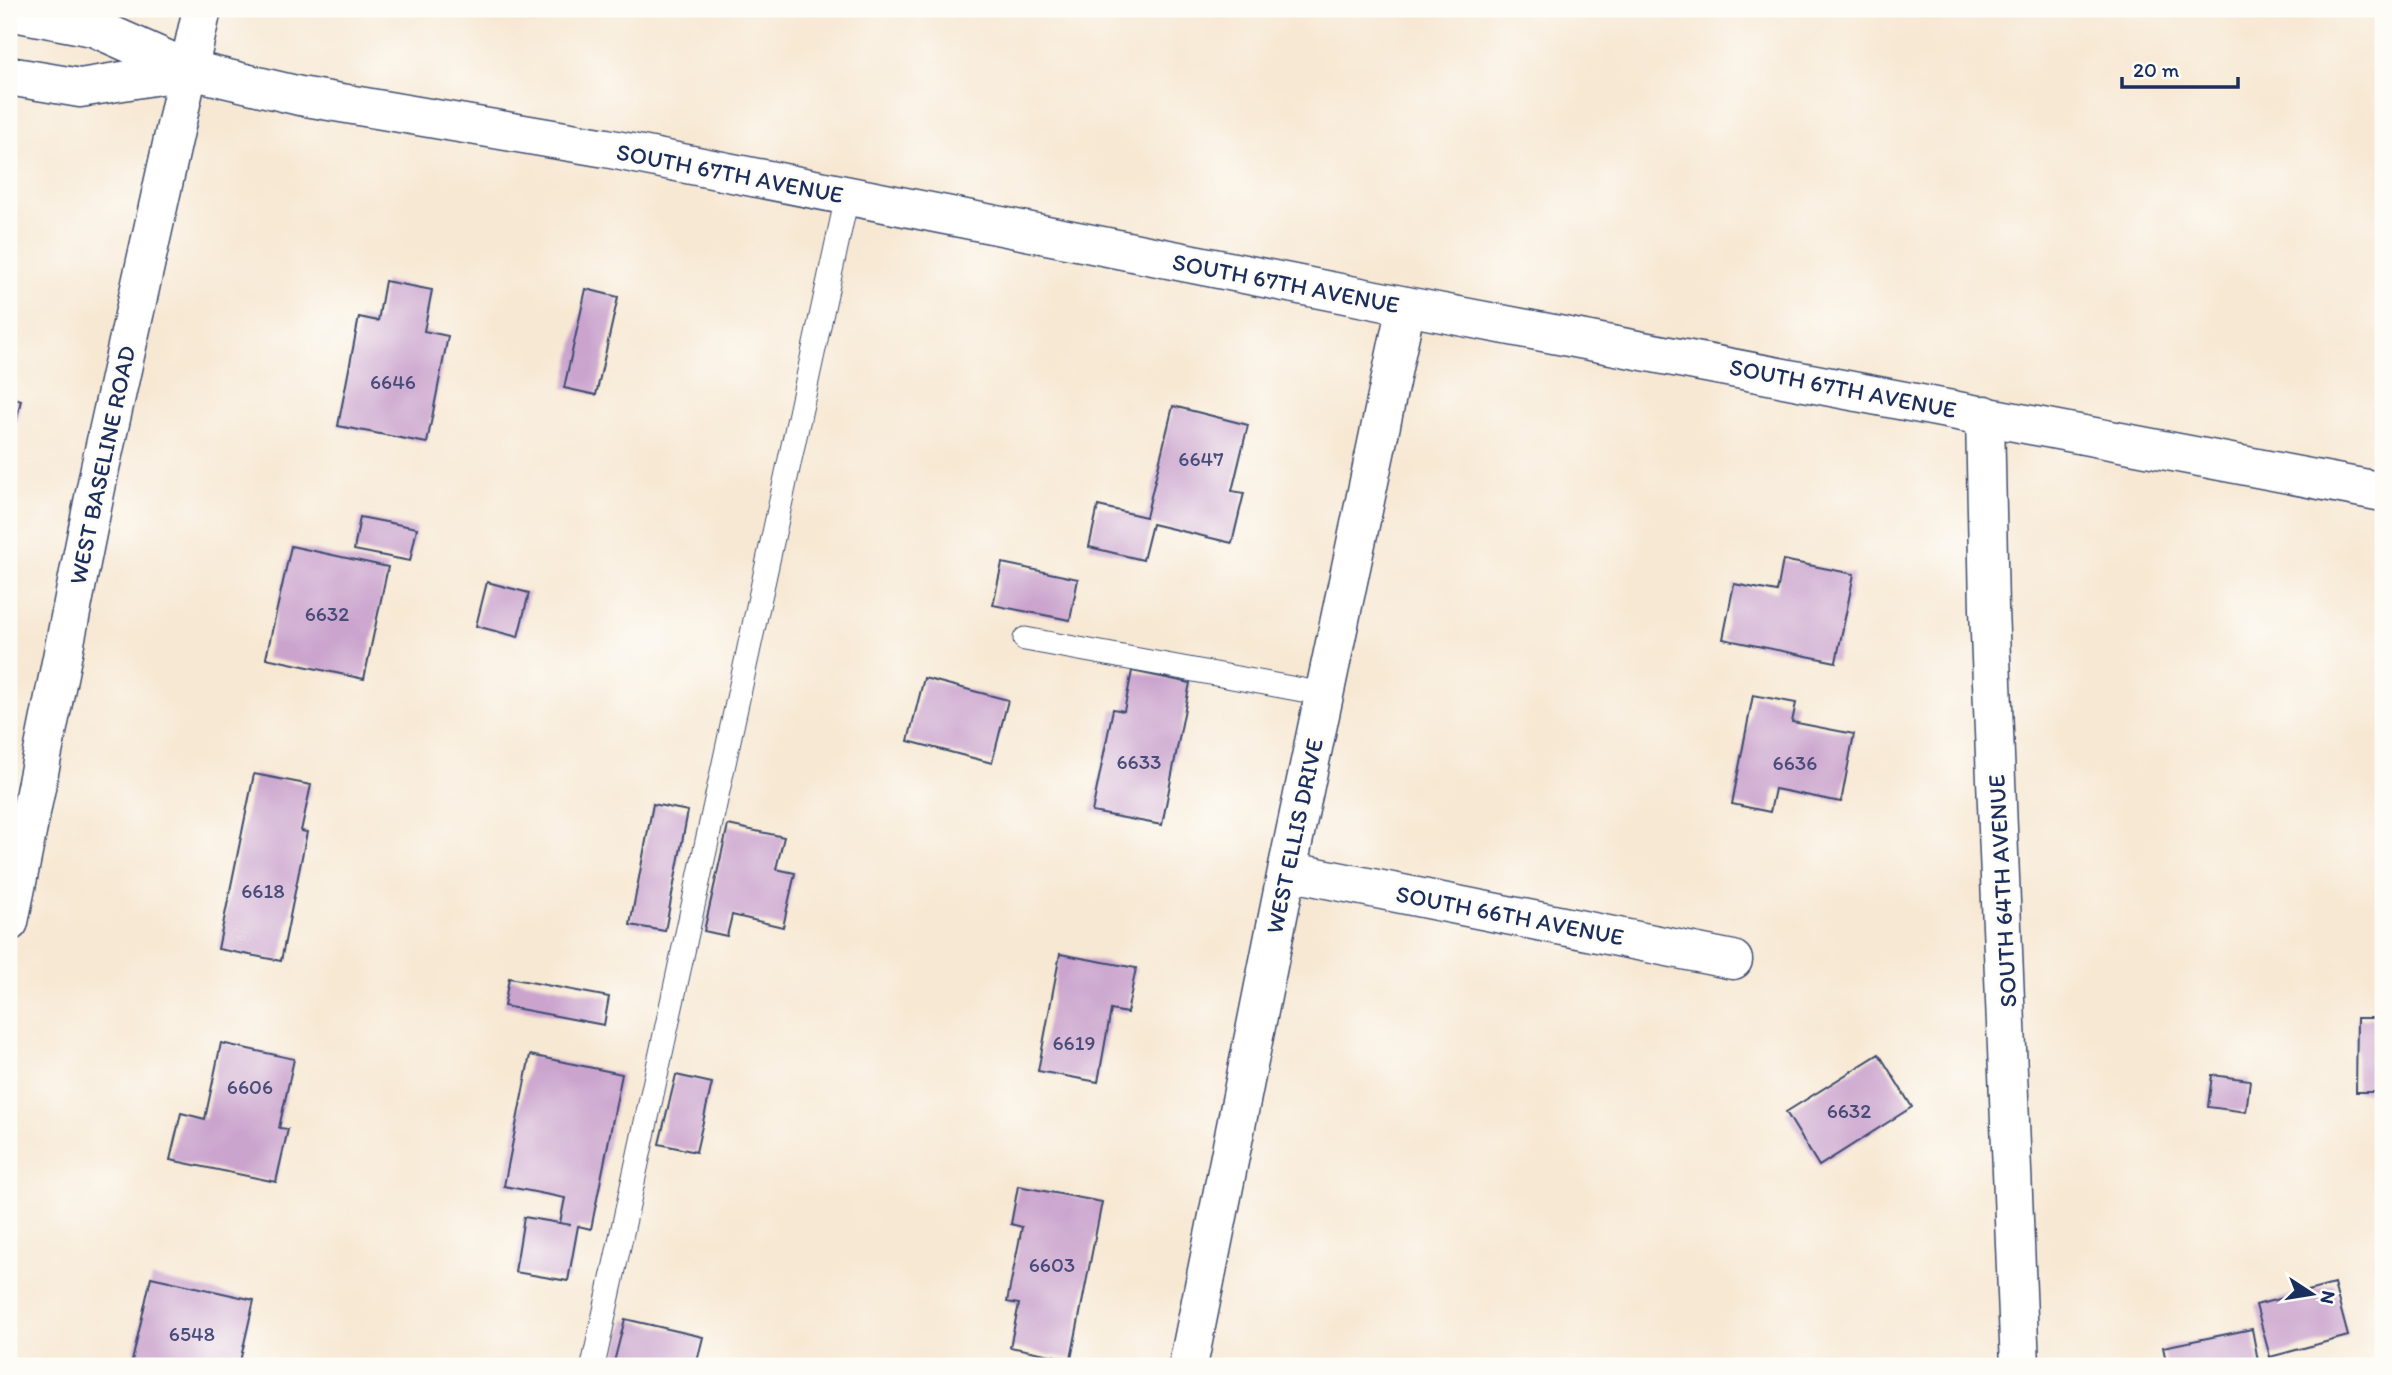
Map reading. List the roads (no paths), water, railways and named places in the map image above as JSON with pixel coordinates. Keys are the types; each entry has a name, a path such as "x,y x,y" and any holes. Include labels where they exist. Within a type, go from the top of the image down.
{"main road":[{"name":"WEST BASELINE ROAD","path":"9,922 142,272 202,9"},
{"path":"9,10 93,27 190,70"},
{"path":"9,76 80,88 190,70"},
{"name":"SOUTH 67TH AVENUE","path":"190,70 300,96 606,148 1406,306 2383,492"},
{"name":"WEST ELLIS DRIVE","path":"1188,1366 1287,871 1406,306"},
{"name":"SOUTH 64TH AVENUE","path":"1985,415 1989,608 2020,1366"},
{"name":"SOUTH 66TH AVENUE","path":"1287,871 1733,960"}],"lane":[{"path":"593,1366 847,197"},
{"path":"1025,639 1324,694"}]}
